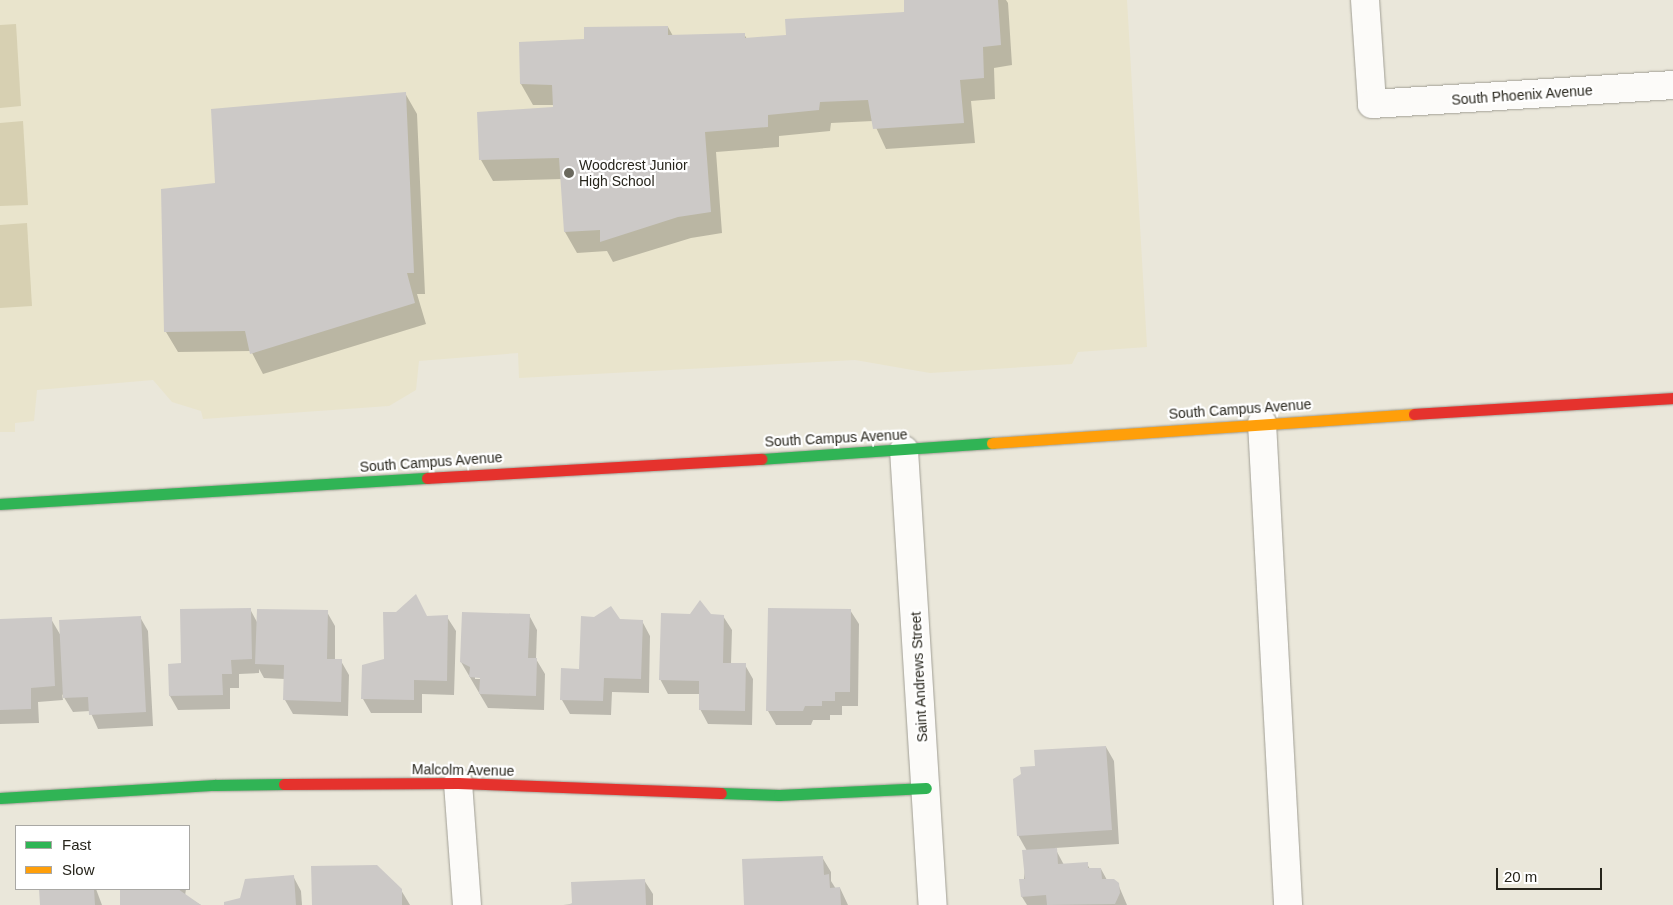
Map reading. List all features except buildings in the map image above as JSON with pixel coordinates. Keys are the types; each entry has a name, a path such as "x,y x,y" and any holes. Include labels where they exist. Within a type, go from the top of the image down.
{"street":[{"name":"South Phoenix Avenue","path":"1365,0 1372,104 1673,85"},
{"name":"South Campus Avenue","path":"0,504 904,450 1262,423 1673,398"},
{"path":"1262,423 1288,905"},
{"name":"Saint Andrews Street","path":"904,450 933,905"},
{"path":"458,784 467,905"},
{"name":"Malcolm Avenue","path":"0,798 216,785 458,784 779,795 926,788"}],"shaded area":[{"name":"Woodcrest Junior High School","path":"0,0 1127,0 1147,347 1078,352 1072,364 930,373 855,360 519,378 518,353 419,361 416,390 389,406 203,419 201,411 172,402 153,380 37,390 34,421 15,423 15,432 0,432"},
{"path":"16,24 21,106 0,108 0,25"},
{"path":"23,121 28,205 0,206 0,123"},
{"path":"27,223 32,306 0,308 0,225"}],"traffic: fast":[{"path":"761,459 992,443"},
{"path":"0,504 427,478"},
{"path":"0,798 215,785 284,784"},
{"path":"721,793 779,795 926,788"}],"traffic: slow":[{"path":"992,443 1414,414"}],"traffic: jam":[{"path":"1414,414 1673,398"},
{"path":"427,478 761,459"},
{"path":"284,784 458,783 721,793"}],"place":[{"name":"Woodcrest Junior High School","path":"569,173"}]}
